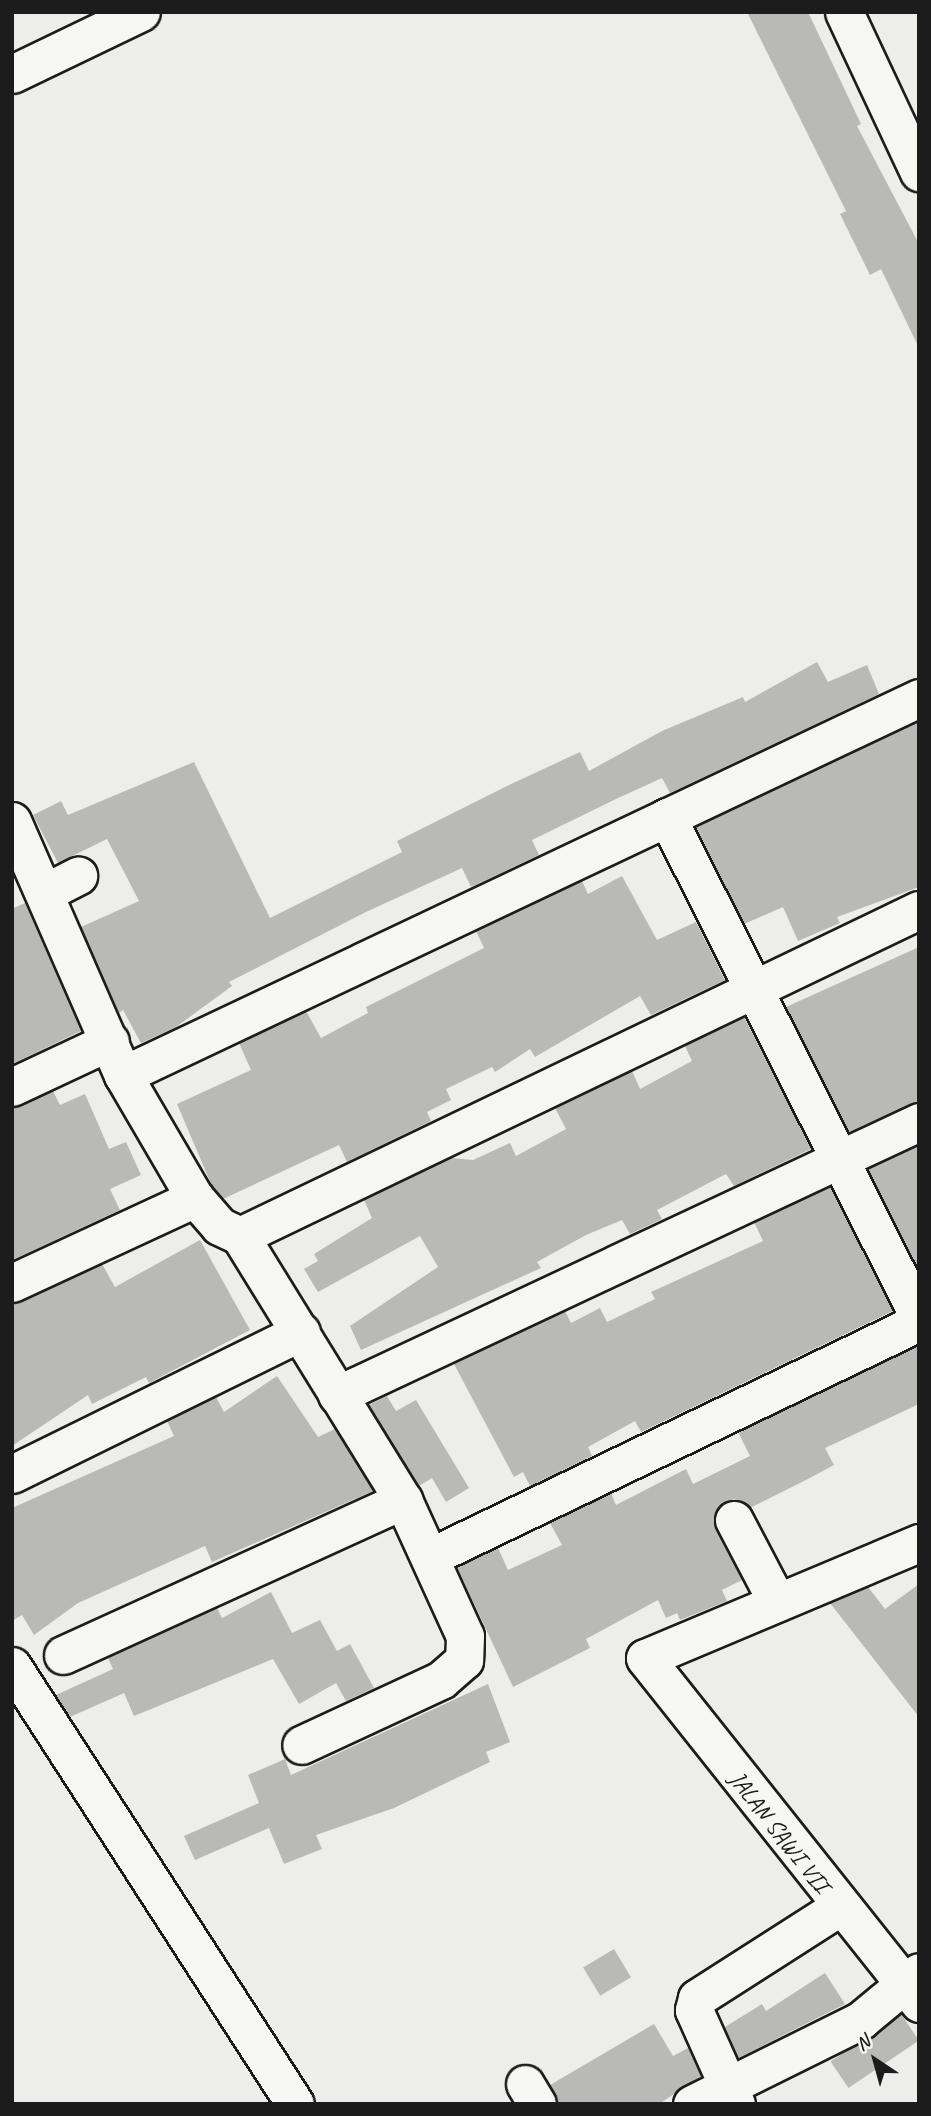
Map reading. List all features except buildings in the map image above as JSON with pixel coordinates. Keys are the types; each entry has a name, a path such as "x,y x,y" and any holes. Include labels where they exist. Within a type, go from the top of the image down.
{"street":[{"path":"12,74 141,12"},
{"path":"844,12 919,172"},
{"path":"123,1075 919,698"},
{"path":"434,1555 919,1320 667,817"},
{"path":"12,821 63,884 110,1041 123,1075 195,1198 219,1226 240,1236 301,1332 434,1555 465,1636 464,1661 441,1680 302,1745"},
{"path":"240,1236 919,910"},
{"path":"12,1087 110,1041"},
{"path":"337,1395 840,1162 919,1122"},
{"path":"12,1283 195,1198"},
{"path":"12,1474 301,1332"},
{"path":"63,1655 403,1500"},
{"path":"734,1520 776,1602 915,1551"},
{"name":"JALAN SAWI VII","path":"776,1602 645,1658 838,1908 914,1986"},
{"path":"12,1666 295,2104"},
{"path":"730,2095 694,2010 697,1998 838,1908"},
{"path":"692,2104 730,2095 861,2020 914,1986"}]}
